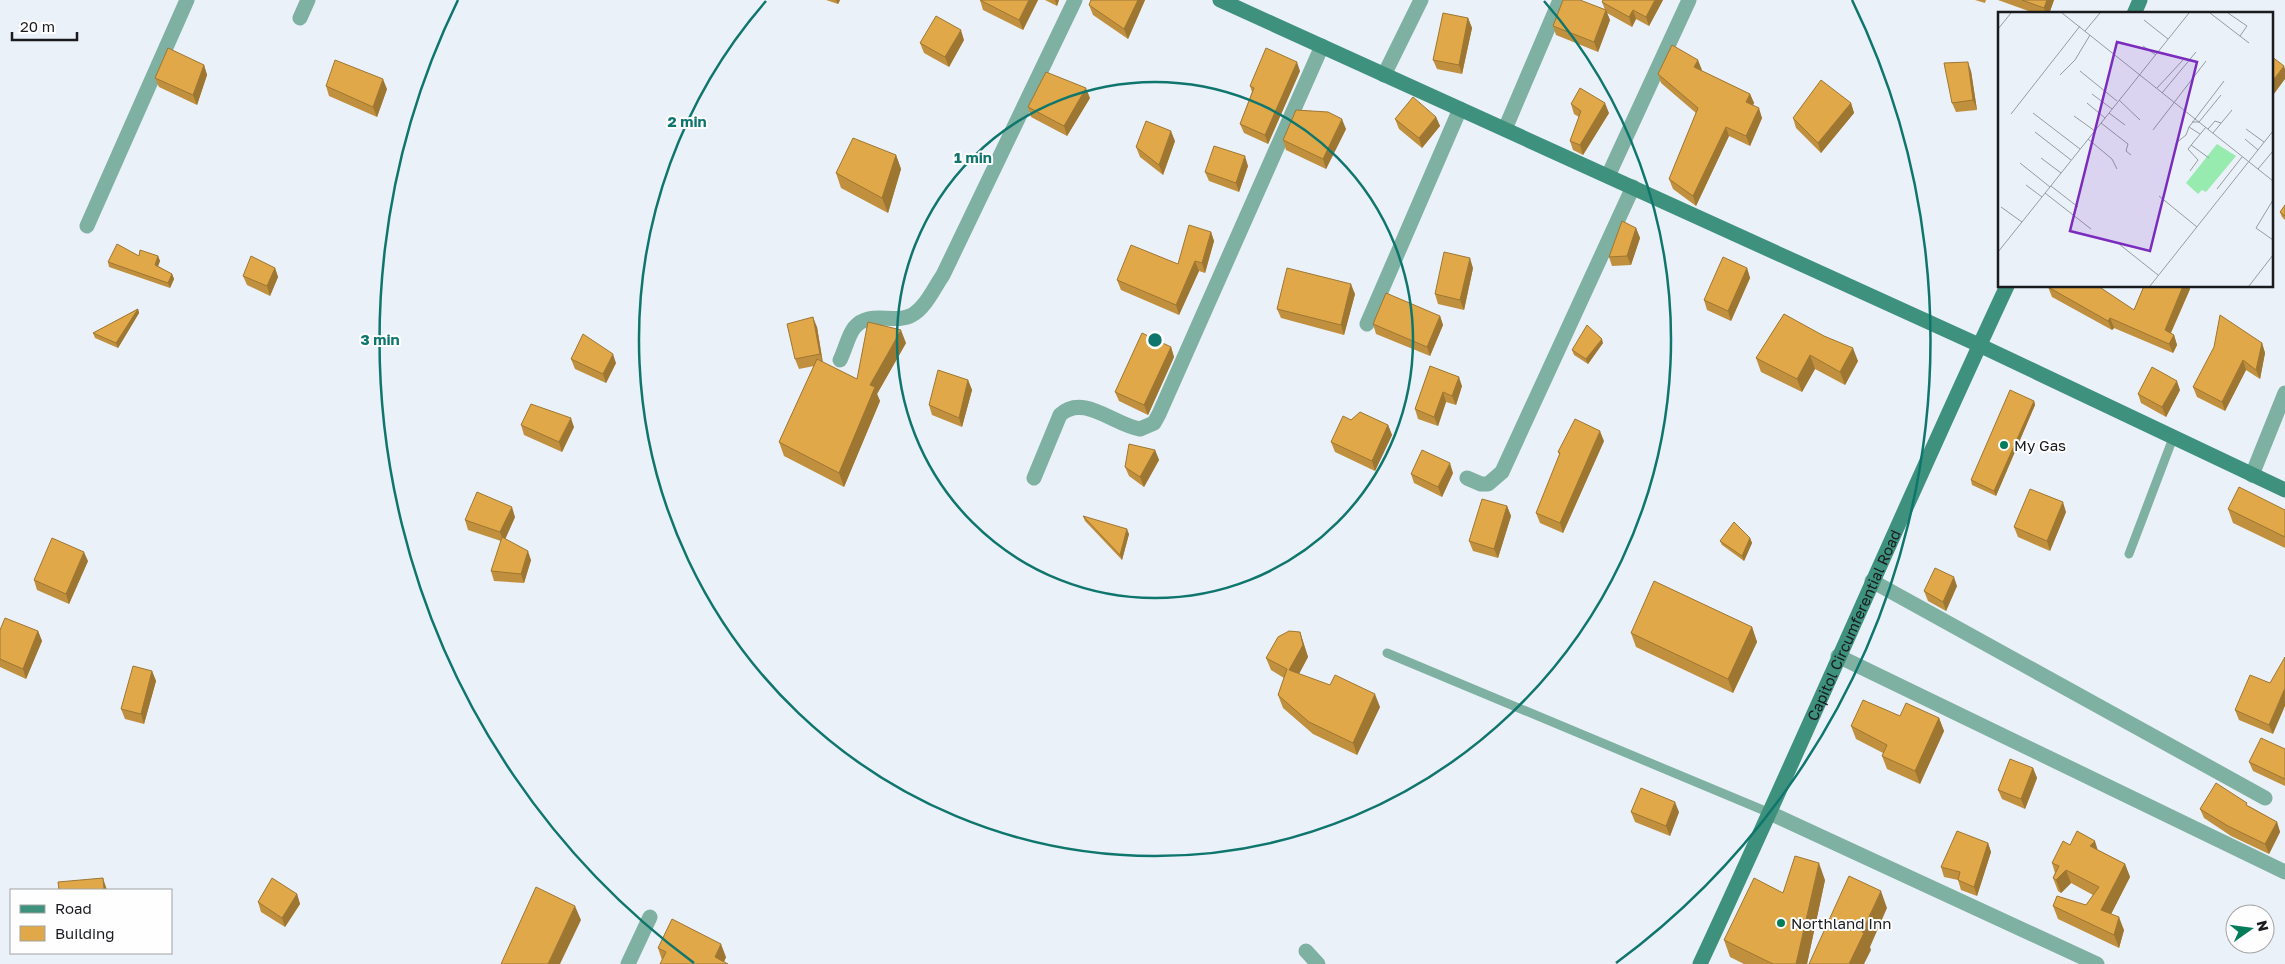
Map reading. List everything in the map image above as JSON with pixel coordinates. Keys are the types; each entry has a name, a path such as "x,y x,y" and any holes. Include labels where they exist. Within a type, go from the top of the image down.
{"street":[{"path":"87,226 187,0"},
{"path":"300,18 308,0"},
{"path":"840,360 854,328 863,320 874,317 901,319 912,315 924,303 942,275 1075,0"},
{"path":"1220,0 1979,345 2285,490"},
{"path":"1384,75 1421,0"},
{"path":"1505,129 1560,0"},
{"path":"1608,176 1689,0"},
{"path":"2135,12 2140,0"},
{"path":"1034,478 1060,415 1066,410 1081,407 1132,428 1140,429 1147,428 1156,419 1322,46"},
{"path":"1367,324 1460,109"},
{"path":"1467,478 1481,484 1488,484 1502,472 1632,187"},
{"name":"Capitol Circumferential Road","path":"1700,964 2006,288"},
{"path":"2252,475 2285,393"},
{"path":"1872,581 2265,798"},
{"path":"1838,656 2285,872"},
{"path":"1770,813 2096,964"},
{"path":"628,964 650,917"},
{"path":"1306,951 1318,964"}],"lane":[{"path":"2129,554 2173,438"},
{"path":"1387,652 1770,813"}],"building":[{"path":"980,0 1029,0 1019,20"},
{"path":"1091,0 1138,0 1124,29 1089,5"},
{"path":"1563,0 1580,0 1606,10 1594,42 1553,26"},
{"path":"1603,0 1655,0 1646,17 1633,10 1629,17 1602,2"},
{"path":"2022,0 2047,0 2044,8"},
{"path":"1443,13 1468,18 1459,65 1433,60"},
{"path":"936,16 961,30 945,57 920,43"},
{"path":"1672,45 1698,60 1694,67 1750,94 1746,102 1759,108 1746,136 1726,127 1693,196 1669,179 1698,108 1658,74"},
{"path":"168,48 204,65 193,95 155,78"},
{"path":"1266,48 1297,62 1265,135 1240,124 1254,88 1250,86"},
{"path":"2272,57 2284,66 2272,82"},
{"path":"335,60 383,79 373,107 326,86"},
{"path":"1968,62 1973,100 1952,103 1944,63"},
{"path":"1046,72 1086,88 1064,126 1028,107"},
{"path":"1821,80 1851,103 1818,143 1793,118"},
{"path":"1580,88 1605,103 1580,145 1570,141 1581,111 1571,104"},
{"path":"1413,97 1436,117 1419,138 1395,119"},
{"path":"1296,110 1328,112 1342,119 1323,159 1283,140"},
{"path":"1146,121 1171,131 1159,165 1136,147"},
{"path":"853,138 896,155 882,198 836,173"},
{"path":"1214,146 1245,156 1236,183 1205,172"},
{"path":"2285,205 2285,216 2280,212"},
{"path":"1622,221 1636,228 1627,256 1609,257"},
{"path":"1189,225 1211,232 1202,263 1195,261 1176,305 1117,280 1131,245 1178,264"},
{"path":"117,244 139,256 140,250 158,256 155,265 172,274 168,283 108,262"},
{"path":"1444,252 1470,258 1460,300 1435,294"},
{"path":"251,256 275,268 267,286 243,276"},
{"path":"1723,257 1747,268 1728,311 1704,300"},
{"path":"1287,268 1351,284 1341,325 1277,309"},
{"path":"2050,288 2101,288 2134,310 2143,288 2182,288 2165,330 2174,335 2169,344 2110,318 2108,321"},
{"path":"1386,293 1440,316 1427,347 1373,324"},
{"path":"138,309 116,343 93,333"},
{"path":"1784,314 1824,336 1853,348 1840,372 1810,355 1797,379 1756,358"},
{"path":"2220,315 2262,343 2256,370 2243,360 2222,402 2193,387 2214,347"},
{"path":"813,317 820,354 795,359 787,324"},
{"path":"868,322 901,330 870,385 875,387 839,473 779,442 817,359 857,379"},
{"path":"1587,325 1602,339 1586,359 1572,350"},
{"path":"1142,333 1171,347 1144,405 1115,392"},
{"path":"583,334 613,354 603,374 571,359"},
{"path":"1430,366 1459,377 1452,396 1443,392 1434,417 1415,409"},
{"path":"2152,367 2177,381 2162,407 2138,394"},
{"path":"938,370 968,380 959,418 929,405"},
{"name":"My Gas","path":"2010,390 2034,401 1994,491 1971,480"},
{"path":"531,404 571,418 559,442 521,425"},
{"path":"1360,412 1388,425 1372,461 1331,442 1343,416 1351,420"},
{"path":"1575,419 1600,431 1560,523 1536,513 1560,453 1558,452"},
{"path":"1129,444 1155,450 1140,477 1125,467"},
{"path":"1422,450 1450,463 1438,487 1411,474"},
{"path":"2239,487 2285,510 2285,537 2228,509"},
{"path":"2030,489 2063,502 2047,541 2014,527"},
{"path":"477,492 512,507 500,532 465,520"},
{"path":"1482,499 1507,506 1494,549 1469,541"},
{"path":"1083,516 1127,529 1120,555"},
{"path":"1734,522 1750,538 1742,556 1720,541"},
{"path":"502,537 528,551 521,574 491,571"},
{"path":"52,538 84,552 66,594 34,580"},
{"path":"1935,568 1954,577 1943,602 1924,591"},
{"path":"1654,581 1752,627 1728,679 1631,633"},
{"path":"5,618 38,631 23,669 0,659 0,630"},
{"path":"1289,631 1300,632 1303,645 1289,670 1330,685 1335,675 1375,694 1353,743 1309,722 1278,695 1287,669 1266,658 1278,637"},
{"path":"2285,657 2285,688 2269,725 2235,710 2250,675 2270,683"},
{"path":"133,666 152,671 141,714 121,709"},
{"path":"1863,700 1900,716 1906,703 1939,718 1915,771 1882,756 1887,745 1851,726"},
{"path":"2261,738 2285,749 2285,779 2249,762"},
{"path":"2010,759 2033,768 2021,799 1998,790"},
{"path":"2216,783 2247,803 2246,805 2277,822 2265,844 2228,826 2200,809"},
{"path":"1641,788 1675,802 1666,826 1631,812"},
{"path":"1957,831 1988,843 1974,887 1958,880 1960,872 1941,867"},
{"path":"2077,831 2095,841 2090,846 2125,864 2101,910 2119,917 2114,935 2053,906 2057,896 2086,905 2099,887 2066,870 2056,880 2053,878 2059,866 2052,863 2063,841 2070,845"},
{"path":"1795,856 1819,863 1796,964 1773,964 1724,940 1754,878 1783,893"},
{"path":"1849,876 1881,891 1862,932 1864,933 1849,964 1809,964"},
{"path":"103,878 104,889 59,889 58,882"},
{"path":"272,878 297,894 282,918 258,902"},
{"path":"536,887 575,906 548,964 501,964"},
{"path":"672,919 721,944 715,957 728,964 660,964 666,952 658,948"}],"place":[{"name":"My Gas","path":"2004,445"},
{"name":"Northland Inn","path":"1781,923"}]}
